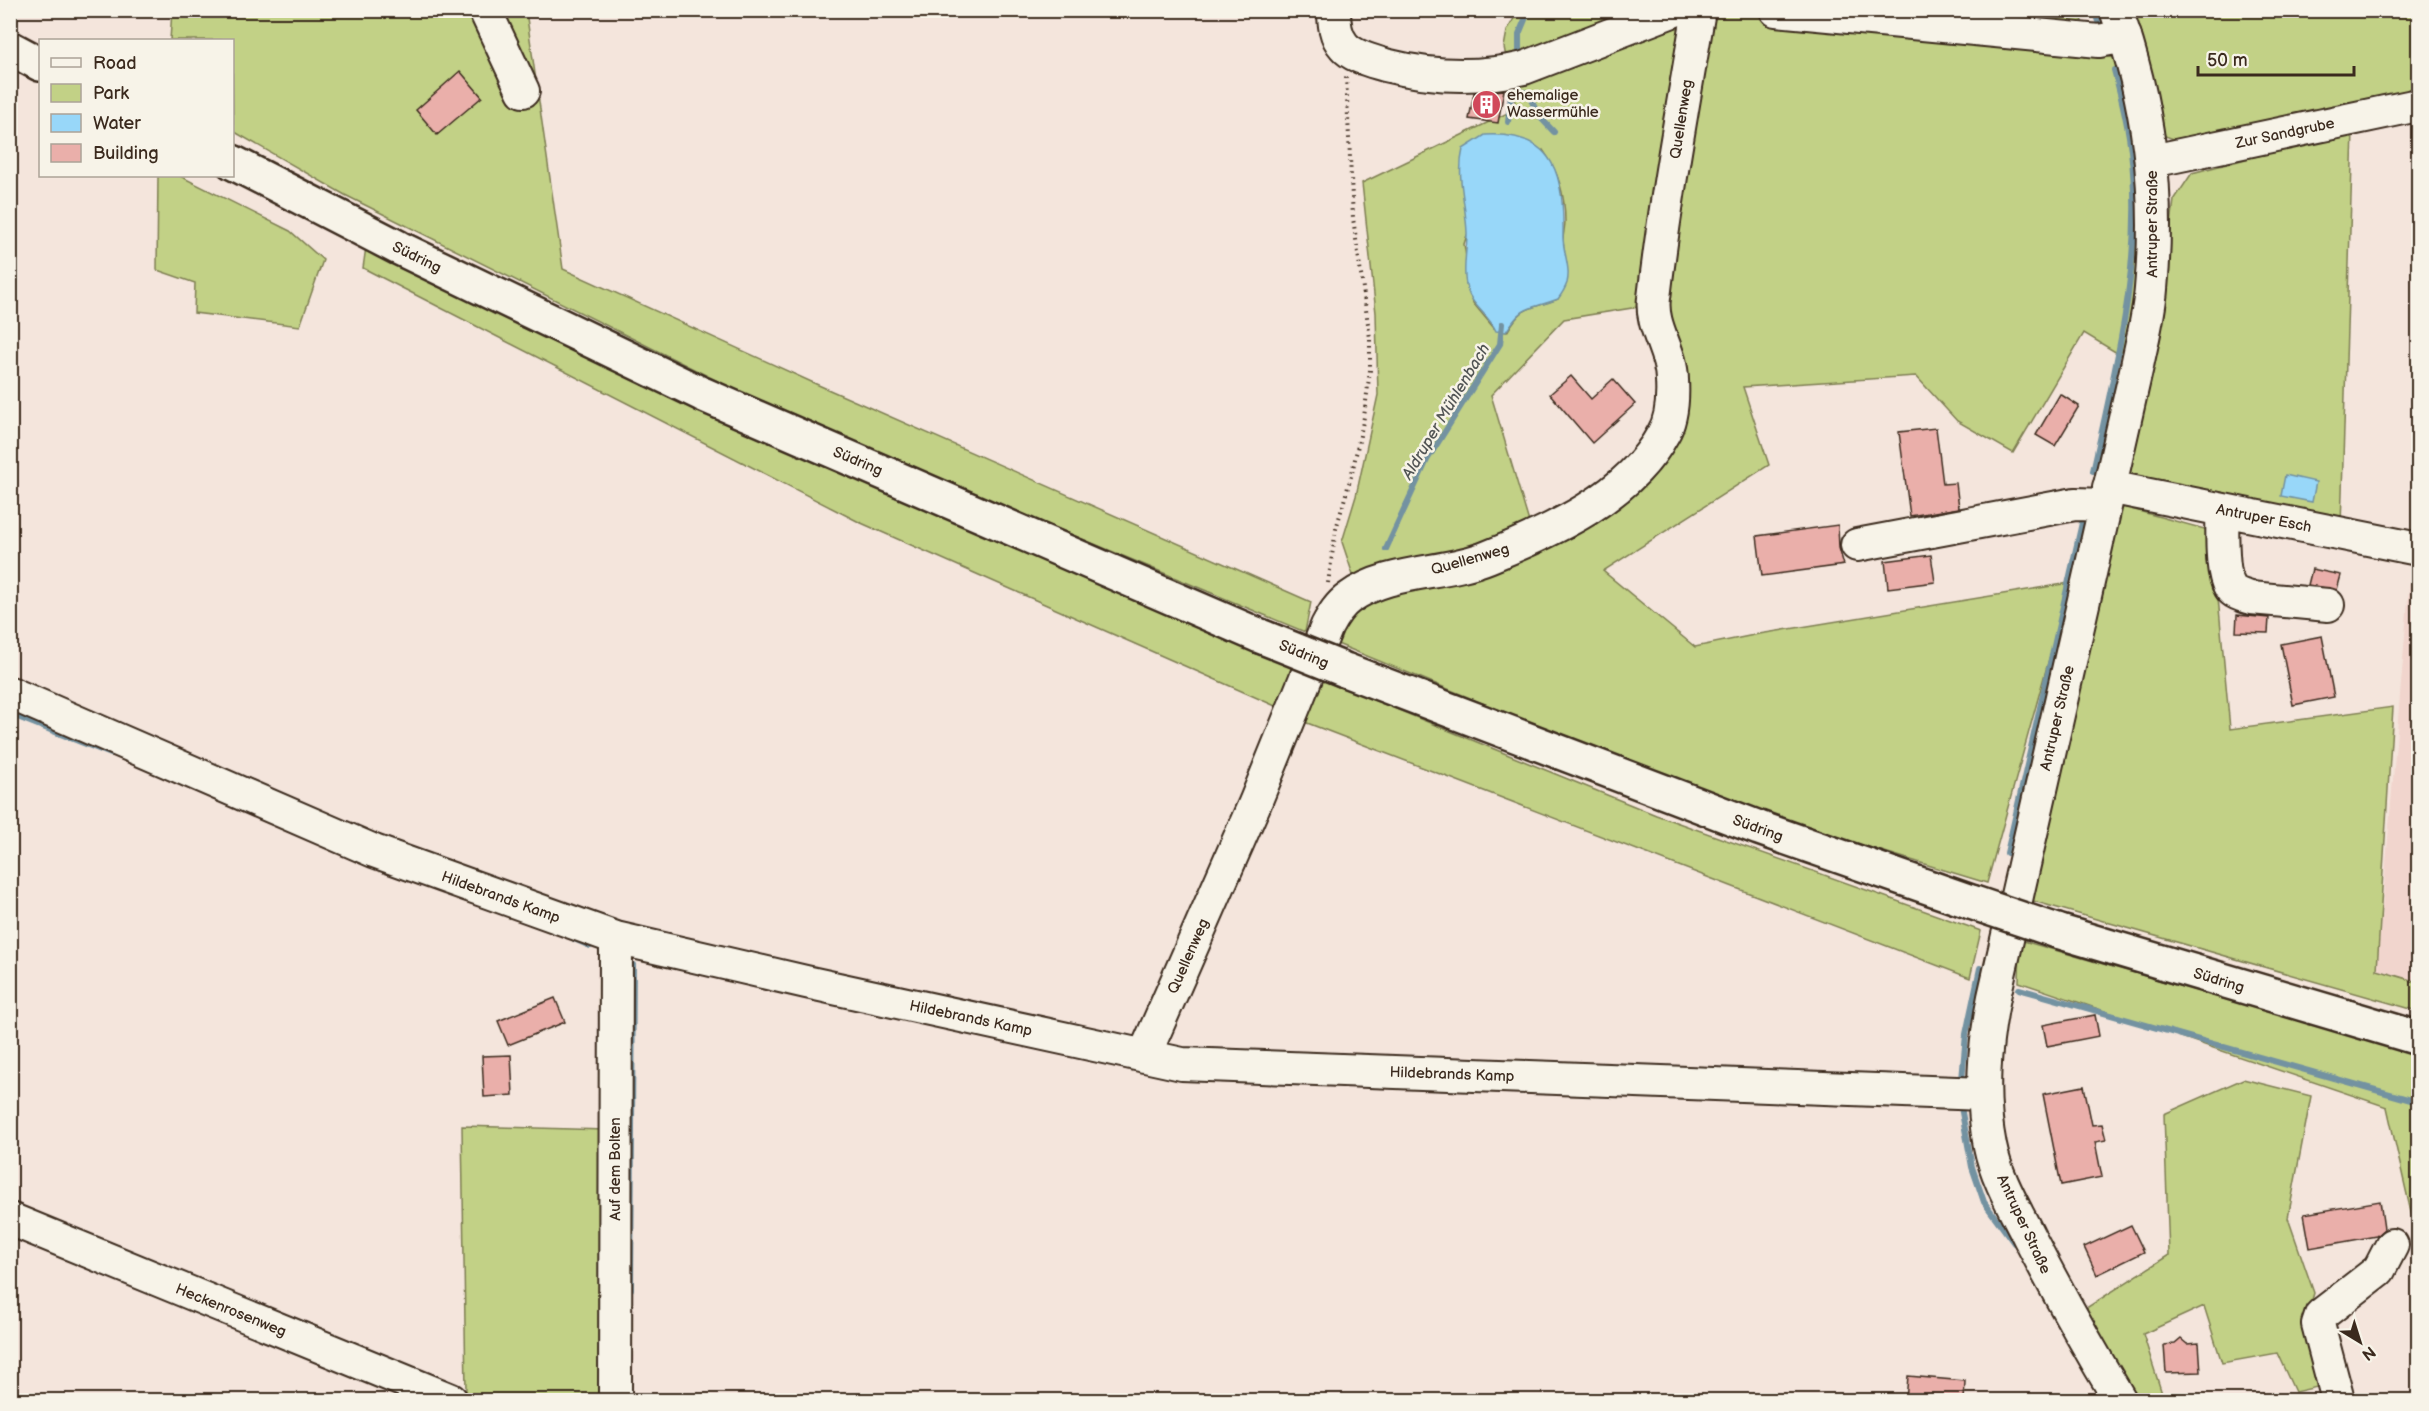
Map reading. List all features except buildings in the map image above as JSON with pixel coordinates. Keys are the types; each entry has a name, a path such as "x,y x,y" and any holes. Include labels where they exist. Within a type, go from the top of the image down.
{"main road":[{"path":"10,48 39,63"},
{"name":"Südring","path":"234,163 399,248 702,394 1260,636 1759,828 1971,902 2057,931 2418,1038"}],"street":[{"path":"485,10 523,91"},
{"path":"1334,10 1335,27 1345,48 1363,58 1417,73 1452,76 1501,73 1552,57 1675,10"},
{"name":"Quellenweg","path":"1144,1056 1255,803 1327,626 1336,610 1350,597 1377,584 1484,559 1524,543 1616,488 1644,461 1664,432 1673,398 1672,365 1652,312 1699,10"},
{"path":"1776,10 2098,41 2121,23"},
{"name":"Antruper Straße","path":"2120,1401 2069,1315 2010,1199 1990,1148 1983,1094 1985,1043 1994,997 2137,366 2151,292 2155,231 2152,161 2141,93 2121,23"},
{"name":"Zur Sandgrube","path":"2152,161 2418,105"},
{"name":"Antruper Esch","path":"1857,545 2107,496 2222,510 2418,549"},
{"path":"2222,510 2226,573 2230,588 2251,598 2328,605"},
{"name":"Hildebrands Kamp","path":"10,693 374,852 616,938 1182,1064 1983,1094"},
{"name":"Auf dem Bolten","path":"615,1401 616,938"},
{"name":"Heckenrosenweg","path":"10,1219 451,1401"},
{"path":"2338,1401 2318,1324 2321,1315 2379,1270 2392,1245"}],"path":[{"path":"1328,585 1336,529 1352,473 1364,417 1370,370 1370,338 1353,218 1346,82 1347,70 1363,58"}],"shaded area":[{"path":"2411,564 2418,566 2418,982 2377,970"}],"green space":[{"path":"1743,10 2079,11 2091,53 2120,59 2142,158 2138,284 2122,356 2084,333 2013,453 1957,421 1916,376 1743,387 1769,465 1603,571 1695,647 1759,634 2070,583 1987,883 1746,810 1330,641 1354,578 1342,542 1356,496 1378,395 1376,313 1362,183 1516,109 1504,47 1507,31 1518,11 1684,11 1638,307 1564,319 1491,395 1537,549 1678,429 1662,300 1709,13 1755,14","holes":["1543,150 1557,175 1564,202 1563,240 1567,276 1558,299 1523,312 1507,332 1494,328 1473,303 1464,244 1467,235"]},
{"path":"172,11 526,11 563,269 816,384 1311,602 1305,632 790,417 345,195 234,132 234,39 170,39"},
{"path":"2127,11 2418,11 2418,98 2188,144 2165,136"},
{"path":"2353,131 2341,526 2125,481 2163,293 2174,200 2192,173"},
{"path":"158,177 182,177 290,231 323,260 300,326 194,313 195,283 157,270"},
{"path":"367,240 1315,676 1656,815 1981,931 1970,978 1302,721 1282,709 859,522 363,268"},
{"path":"2120,506 2212,531 2230,729 2393,707 2377,970 2418,982 2418,1011 2026,899"},
{"path":"2020,940 2418,1055 2418,1243 2387,1107 2019,982"},
{"path":"2243,1079 2311,1096 2288,1218 2314,1293 2307,1317 2326,1385 2295,1392 2277,1353 2222,1363 2204,1306 2143,1334 2164,1400 2135,1400 2080,1312 2169,1255 2164,1114"},
{"path":"462,1126 606,1130 606,1400 485,1400 466,1392"}],"water":[{"path":"1485,135 1509,136 1528,141 1542,150 1551,162 1558,178 1561,196 1563,243 1568,272 1566,285 1558,299 1523,312 1506,332 1496,331 1469,295 1466,282 1467,233 1461,160 1463,149"},
{"path":"2285,475 2316,482 2312,502 2281,496"}],"waterway":[{"name":"Aldruper Mühlenbach","path":"1519,56 1519,34 1529,10"},
{"path":"2094,10 2101,30"},
{"path":"2093,471 2119,352 2131,272 2134,232 2131,151 2114,70"},
{"name":"Aldruper Mühlenbach","path":"1508,122 1512,87"},
{"path":"1512,90 1528,93 1538,115 1554,132"},
{"name":"Aldruper Mühlenbach","path":"1386,549 1427,460 1500,344 1502,324"},
{"path":"2007,853 2084,514"},
{"path":"10,714 111,754"},
{"path":"574,939 590,946"},
{"path":"631,1289 633,965"},
{"path":"1962,1080 1966,1034 1980,968"},
{"path":"2019,989 2418,1102"},
{"path":"1961,1107 1972,1167 1984,1202 2014,1243"}],"place":[{"name":"ehemalige Wassermühle","path":"1486,104"}]}
